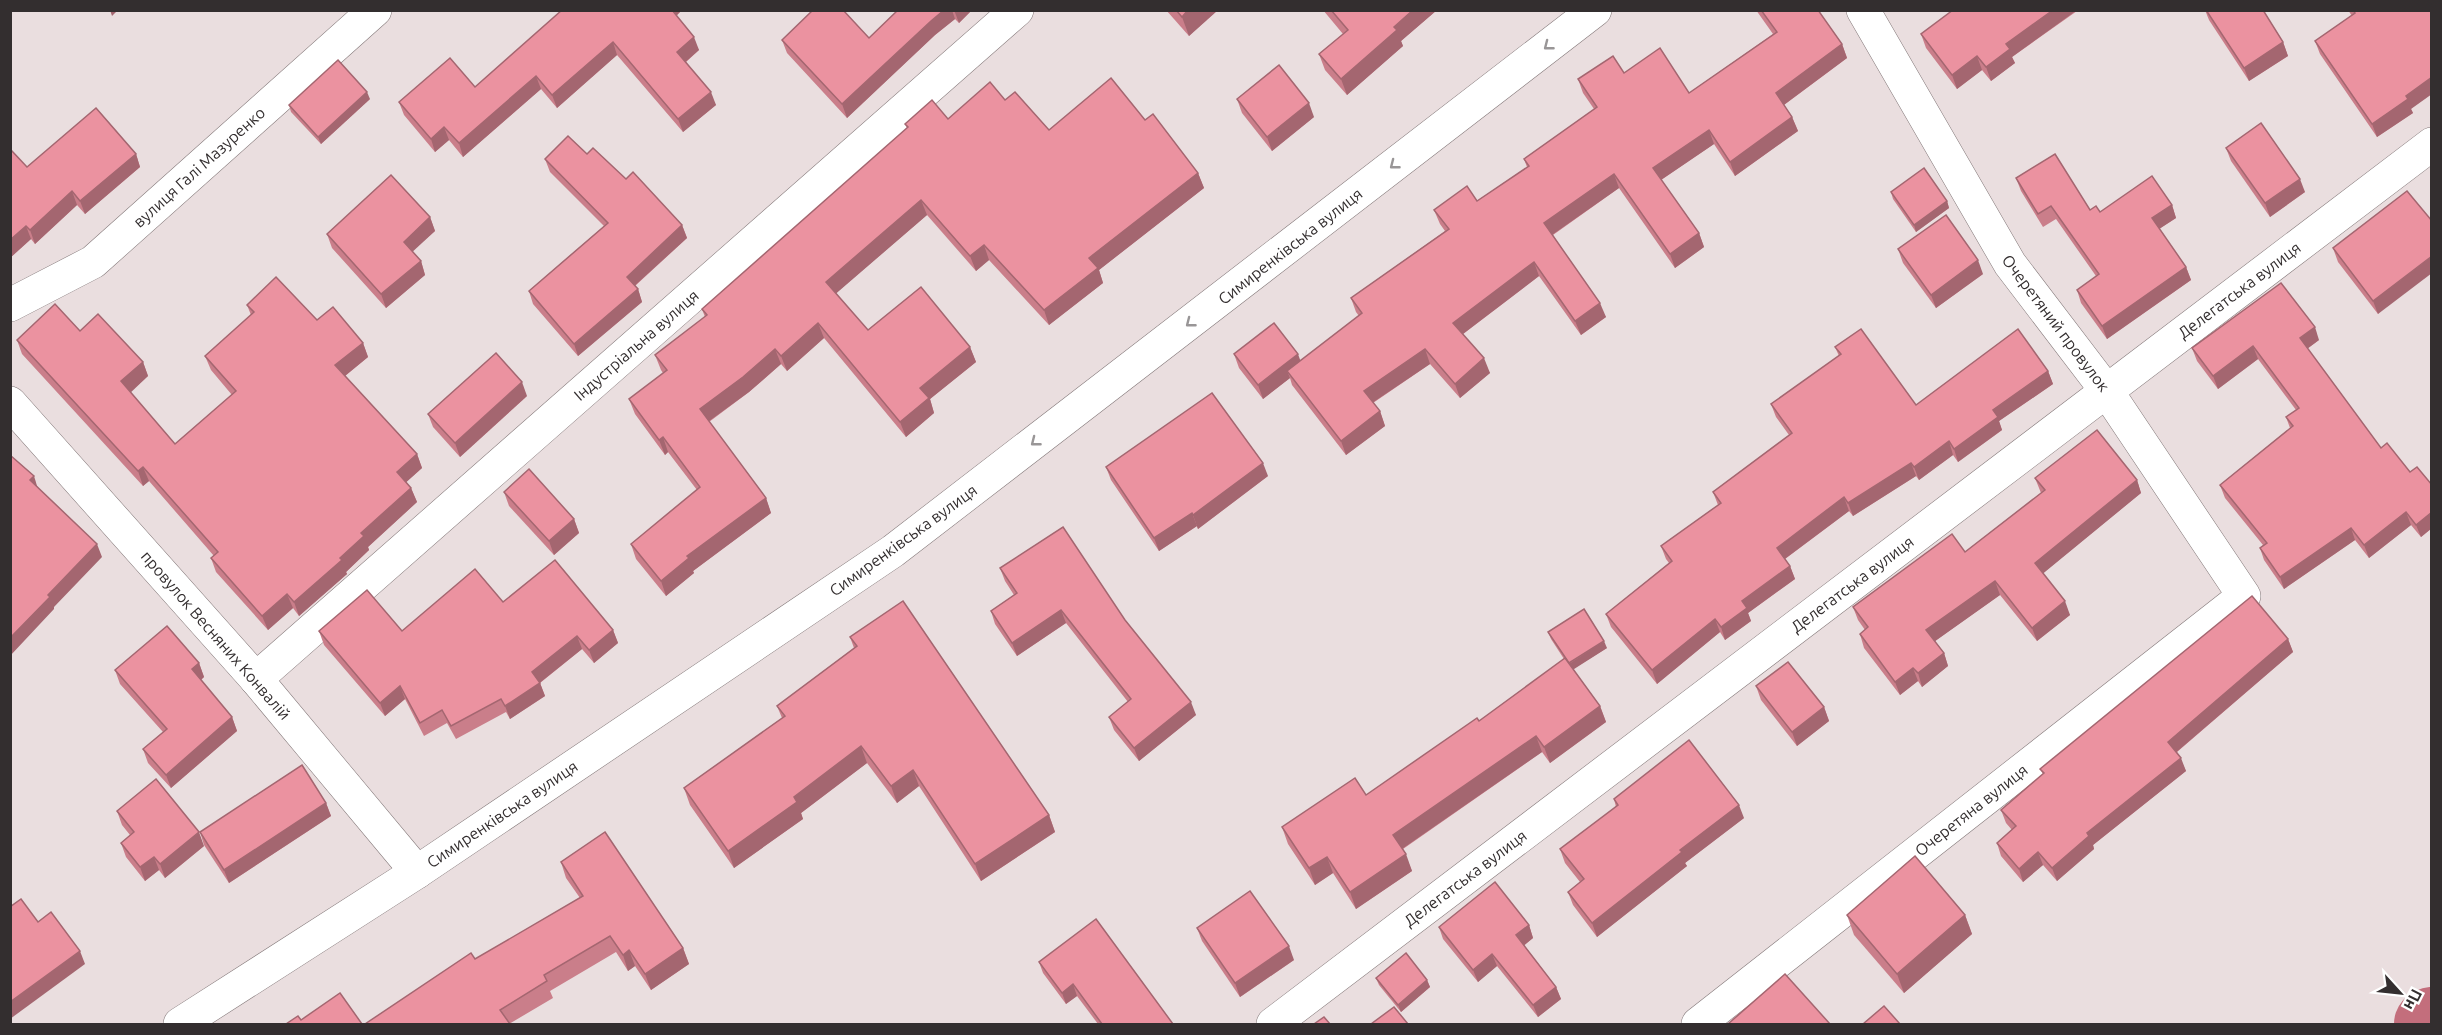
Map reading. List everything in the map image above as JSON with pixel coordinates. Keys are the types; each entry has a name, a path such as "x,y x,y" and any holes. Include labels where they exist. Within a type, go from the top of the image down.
{"street":[{"name":"вулиця Галі Мазуренко","path":"10,305 93,262 375,10"},
{"name":"Індустріальна вулиця","path":"256,679 1017,10"},
{"name":"Симиренківська вулиця","path":"180,1024 417,872 893,551 1595,10"},
{"name":"Очеретяний провулок","path":"1863,10 2010,264 2106,390 2244,596"},
{"name":"Делегатська вулиця","path":"1273,1024 2432,144"},
{"name":"провулок Весняних Конвалій","path":"10,403 256,679 417,872"},
{"name":"Очеретяна вулиця","path":"1698,1024 2244,596"}],"building":[{"path":"562,10 672,10 694,37 677,52 711,92 678,119 613,42 552,95 536,76 459,143 444,127 431,139 399,102 450,58 475,87"},
{"path":"813,10 843,10 869,38 898,10 944,10 842,104 782,40"},
{"path":"1176,10 1188,10 1182,17"},
{"path":"1331,10 1413,10 1394,27 1397,30 1341,79 1319,54 1348,30"},
{"path":"1761,10 1818,10 1842,44 1776,93 1792,117 1730,162 1709,130 1653,168 1699,233 1670,254 1614,174 1544,223 1600,303 1575,321 1534,262 1453,323 1484,358 1455,384 1425,349 1364,391 1380,411 1341,441 1287,371 1362,313 1351,298 1449,229 1434,210 1467,186 1477,201 1529,166 1524,159 1597,107 1578,79 1613,56 1624,73 1660,48 1689,93 1777,32"},
{"path":"1953,10 2053,10 2006,44 2010,49 1986,67 1977,56 1952,75 1921,34"},
{"path":"2206,10 2263,10 2283,42 2244,68"},
{"path":"2353,10 2432,10 2432,77 2406,96 2408,99 2372,124 2315,41 2355,13"},
{"path":"338,60 367,92 318,137 289,105"},
{"path":"1279,65 1309,103 1267,137 1237,99"},
{"path":"1111,78 1145,120 1153,114 1198,173 1089,258 1098,268 1044,310 984,245 970,256 921,200 826,282 868,330 921,287 970,347 920,388 929,398 900,422 818,323 781,356 775,349 743,377 700,409 766,498 687,556 689,558 661,581 631,544 700,487 663,437 659,440 629,399 667,370 655,355 707,315 702,309 908,127 905,124 932,100 948,119 990,82 1005,100 1015,92 1049,130"},
{"path":"96,108 136,154 80,201 72,191 30,230 26,226 10,240 10,149 27,167"},
{"path":"2261,123 2300,179 2265,203 2226,148"},
{"path":"568,136 587,154 593,148 626,179 633,172 682,225 627,277 638,289 574,344 529,291 608,223 545,159"},
{"path":"2055,154 2090,210 2096,206 2100,212 2152,176 2172,205 2152,218 2186,267 2102,326 2077,290 2099,274 2051,206 2038,214 2016,178"},
{"path":"1924,168 1947,201 1914,225 1891,192"},
{"path":"391,175 430,217 404,242 421,261 381,294 327,234"},
{"path":"2407,191 2432,221 2432,256 2373,301 2333,248"},
{"path":"1946,215 1978,260 1931,295 1898,249"},
{"path":"276,277 317,320 333,307 363,343 335,365 417,454 397,472 411,488 361,533 364,536 340,558 342,560 294,602 287,594 262,616 211,558 218,552 143,467 138,471 17,340 55,304 80,331 98,314 143,362 121,381 175,444 236,391 205,356 254,312 247,305"},
{"path":"2281,283 2315,327 2300,338 2381,448 2387,443 2410,472 2417,467 2432,485 2432,512 2416,525 2406,512 2364,545 2351,528 2280,577 2260,548 2267,543 2220,485 2293,426 2286,417 2299,408 2253,346 2213,376 2192,348"},
{"path":"1274,323 1298,354 1258,385 1234,354"},
{"path":"1861,329 1916,405 2018,329 2048,371 1993,410 1998,417 1954,449 1949,441 1914,467 1911,463 1848,503 1844,497 1777,548 1790,566 1742,601 1747,608 1721,627 1715,619 1652,670 1606,614 1672,561 1661,546 1721,503 1713,492 1792,433 1771,404 1841,354 1835,347"},
{"path":"496,353 522,382 455,443 428,414"},
{"path":"1212,393 1263,463 1193,515 1192,513 1154,538 1106,467"},
{"path":"2097,430 2137,480 2035,563 2065,601 2032,628 1995,581 1926,630 1944,653 1918,673 1913,668 1895,682 1860,634 1868,627 1853,607 1952,534 1965,552 2045,490 2035,478"},
{"path":"10,455 34,476 30,480 97,544 10,638"},
{"path":"529,469 574,519 549,541 504,492"},
{"path":"1063,527 1125,620 1191,702 1134,748 1109,717 1131,699 1061,610 1012,643 991,611 1017,593 1000,568"},
{"path":"555,560 613,630 589,650 577,636 532,672 540,683 505,706 501,699 451,726 442,710 420,723 400,686 380,703 319,631 367,590 402,631 475,569 503,602"},
{"path":"2252,596 2288,639 2168,742 2181,758 2087,833 2089,836 2052,868 2038,852 2019,869 1997,843 2016,826 2001,810 2044,773 2040,769"},
{"path":"903,601 1049,815 975,864 913,770 891,786 861,746 794,797 797,802 728,851 684,788 785,716 777,706 857,646 850,637"},
{"path":"1584,609 1604,641 1569,663 1548,632"},
{"path":"167,626 199,663 192,669 232,717 166,775 143,749 167,729 115,670"},
{"path":"1565,658 1600,706 1544,747 1536,736 1393,835 1406,854 1350,892 1327,857 1309,868 1282,827 1355,778 1366,795 1477,718 1479,721"},
{"path":"1788,662 1824,707 1792,732 1756,686"},
{"path":"1689,740 1739,805 1680,850 1682,852 1592,923 1568,892 1584,879 1560,849 1618,805 1614,799"},
{"path":"302,765 326,803 224,870 200,832"},
{"path":"156,779 199,832 160,864 154,857 140,867 121,843 134,832 117,811"},
{"path":"605,832 683,948 645,974 629,950 623,955 610,936 544,975 547,981 500,1010 510,1024 365,1024 471,953 475,959 583,896 561,862"},
{"path":"1915,856 1965,915 1897,974 1847,915"},
{"path":"1495,882 1529,925 1516,935 1556,987 1533,1005 1492,954 1473,970 1439,927"},
{"path":"1250,891 1289,946 1235,983 1197,928"},
{"path":"21,899 38,922 51,912 80,951 10,1002 10,907"},
{"path":"1096,919 1173,1024 1102,1024 1073,984 1062,993 1039,962"},
{"path":"1406,953 1427,980 1398,1005 1376,978"},
{"path":"1785,974 1830,1024 1728,1024"},
{"path":"340,993 362,1024 286,1024 298,1016 301,1020"},
{"path":"1884,1006 1900,1024 1863,1024"},
{"path":"1394,1007 1408,1024 1371,1024"},
{"path":"1324,1017 1330,1024 1314,1024"}]}
